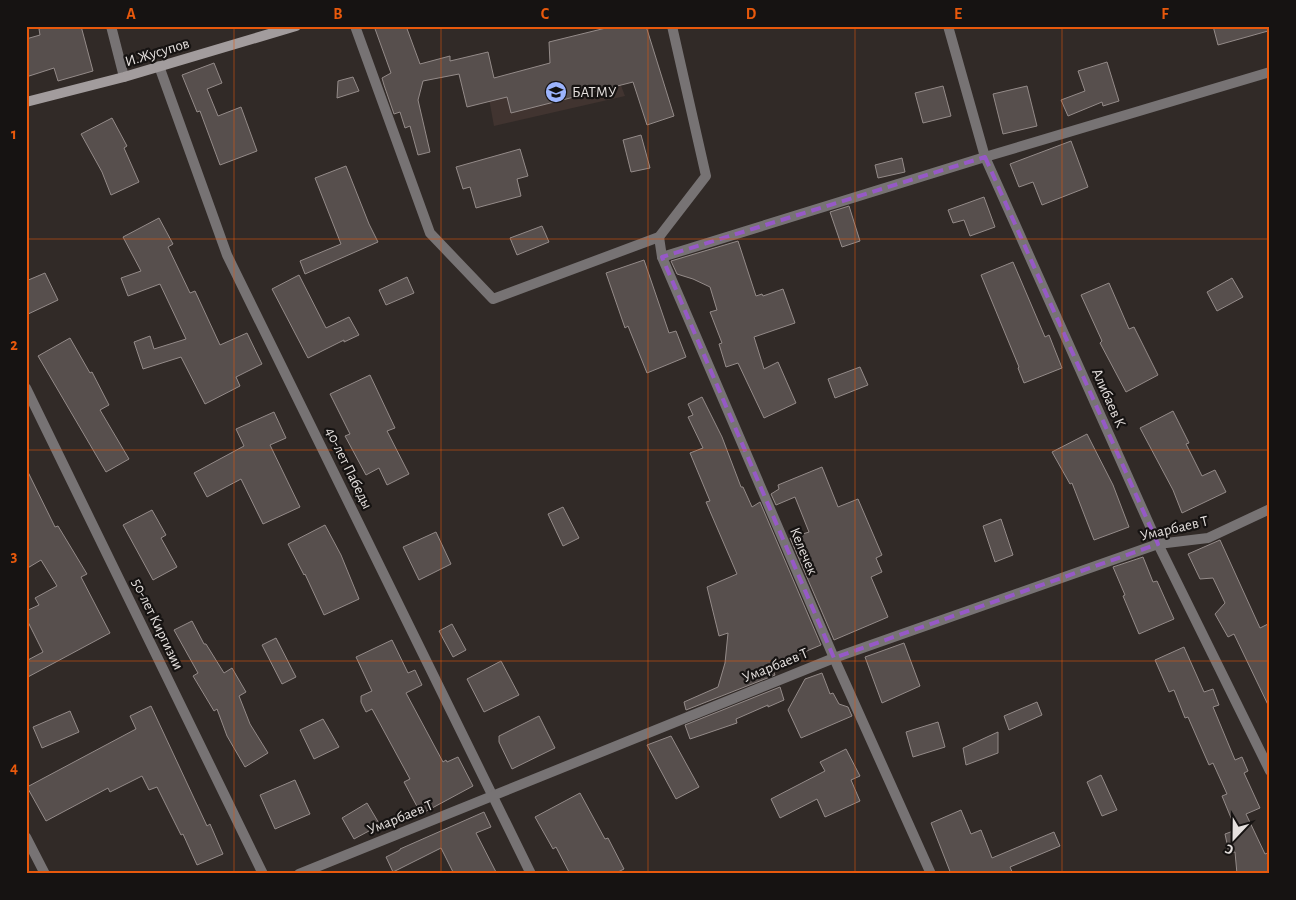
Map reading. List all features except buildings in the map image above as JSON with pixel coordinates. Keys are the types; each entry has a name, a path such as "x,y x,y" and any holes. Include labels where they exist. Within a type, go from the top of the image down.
{"street":[{"path":"111,26 124,77"},
{"name":"И.Жусупов","path":"26,102 124,77 296,26"},
{"path":"355,26 430,233 494,299 659,237 706,176 672,26"},
{"name":"Алибаев К","path":"948,26 984,157 1158,544 1270,771"},
{"name":"40-лет Пабеды","path":"159,66 228,255 494,795 531,874"},
{"path":"662,258 984,157 1270,72"},
{"name":"Келечек","path":"659,237 662,258 834,658 931,874"},
{"name":"50-лет Киргизии","path":"26,388 263,874"},
{"name":"Умарбаев Т","path":"299,874 834,658 1158,544 1208,538 1270,508"},
{"path":"26,837 45,874"}],"highlighted area":[{"path":"985,157 1158,544 834,658 662,257"}],"shaded area":[{"name":"БАТМУ","path":"609,54 625,96 494,126 487,88"}],"place":[{"name":"БАТМУ","path":"556,92"}]}
